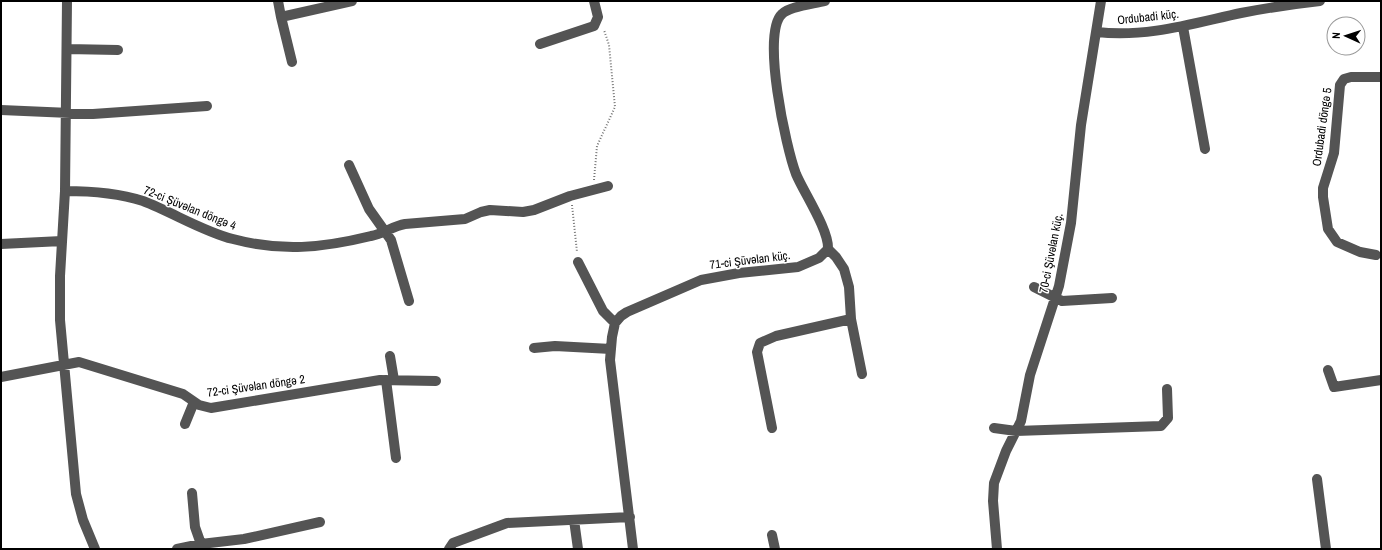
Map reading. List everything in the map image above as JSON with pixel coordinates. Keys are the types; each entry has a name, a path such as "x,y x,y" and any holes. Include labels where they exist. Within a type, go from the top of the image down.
{"street":[{"path":"67,1 65,191 60,320 76,494 83,520 95,549"},
{"path":"278,1 292,62"},
{"path":"282,17 352,1"},
{"path":"540,44 594,26 598,17 594,1"},
{"path":"826,1 788,10 778,19 774,32 778,90 784,135 797,176 826,235 828,249 836,257 844,270 851,299 851,319 862,374"},
{"name":"70-ci Şüvəlan küç.","path":"997,549 993,501 994,483 1006,451 1021,421 1030,375 1055,298 1071,223 1081,125 1101,1"},
{"name":"Ordubadi küç.","path":"1097,32 1121,33 1183,27 1244,13 1320,1"},
{"path":"1183,27 1205,149"},
{"path":"67,49 118,50"},
{"name":"Ordubadi döngə 5","path":"1376,255 1344,246 1332,238 1328,229 1323,188 1334,153 1340,85 1344,79 1351,77 1381,77"},
{"path":"1,110 66,114 132,113 208,106"},
{"path":"349,165 369,209 391,240 396,252 409,301"},
{"name":"72-ci Şüvəlan döngə 4","path":"65,191 92,192 137,199 231,239 259,244 306,248 372,236 396,226 465,219 490,210 523,212 534,210 570,196 608,186"},
{"path":"1,244 62,241"},
{"name":"71-ci Şüvəlan küç.","path":"615,323 627,312 701,280 739,273 798,267 819,258 828,249"},
{"path":"578,262 603,311 615,323 611,349 611,377 633,549"},
{"path":"1034,287 1055,298 1070,301 1112,298"},
{"path":"772,428 757,352 760,342 782,334 851,319"},
{"path":"534,348 555,346 611,349"},
{"path":"390,356 390,380 396,458"},
{"name":"72-ci Şüvəlan döngə 2","path":"1,377 79,362 90,364 183,394 194,402 204,407 211,408 390,380 436,381"},
{"path":"1328,370 1334,387 1381,380"},
{"path":"994,428 1016,431 1161,426 1168,418 1167,389"},
{"path":"185,424 194,402"},
{"path":"1317,479 1326,549"},
{"path":"192,494 195,526 201,544"},
{"path":"449,549 453,543 507,523 630,517"},
{"path":"574,520 578,549"},
{"path":"177,549 201,544 244,539 320,522"},
{"path":"772,535 775,549"}],"path":[{"path":"596,189 594,180 597,146 615,107 609,45 605,33 597,21"},
{"path":"570,196 578,262"}]}
